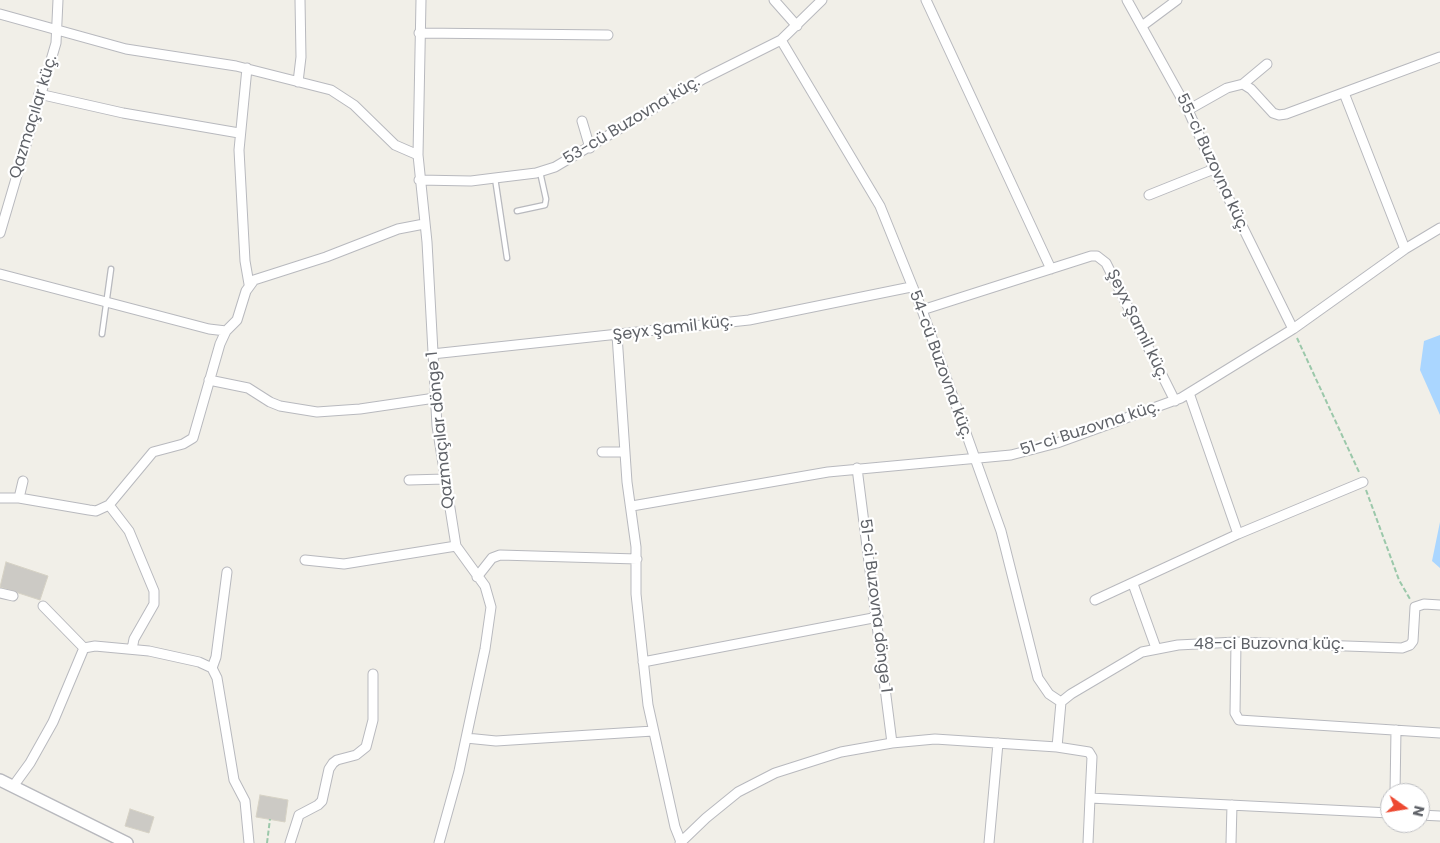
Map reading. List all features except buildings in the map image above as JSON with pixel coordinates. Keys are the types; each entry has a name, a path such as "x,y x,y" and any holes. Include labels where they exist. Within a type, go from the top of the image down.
{"street":[{"name":"Qazmaçılar küç.","path":"0,233 52,56 58,30 58,0"},
{"path":"298,82 300,0"},
{"name":"Qazmaçılar döngə 1","path":"421,0 418,156 435,398 456,546 488,592 491,608 485,649 466,738 439,843"},
{"path":"774,0 797,26"},
{"name":"53-cü Buzovna küç.","path":"419,180 495,178 540,172 556,167 703,79 781,40 822,0"},
{"path":"926,0 1052,269"},
{"name":"55-ci Buzovna küç.","path":"1126,0 1188,110 1214,169 1293,329"},
{"path":"1142,26 1177,0"},
{"path":"0,14 126,49 247,68 342,95 396,145 418,156"},
{"path":"419,33 608,35"},
{"name":"54-cü Buzovna küç.","path":"781,40 880,206 911,287 922,310 1003,539 1038,678 1049,694 1061,702"},
{"path":"1243,84 1279,115 1440,57"},
{"path":"1188,110 1227,88 1243,84 1267,64"},
{"path":"0,498 19,498 89,510 109,506 126,481 153,452 183,444 192,438 226,331 237,320 249,284 245,261 239,132 247,68"},
{"path":"1344,93 1405,249"},
{"path":"40,94 123,113 239,132"},
{"path":"582,121 590,148"},
{"path":"1150,195 1214,169"},
{"path":"249,284 263,275 326,258 398,229 424,224"},
{"name":"51-ci Buzovna küç.","path":"632,506 818,473 974,459 1037,450 1175,401 1293,329 1405,249 1440,228"},
{"name":"Şeyx Şamil küç.","path":"922,310 1091,256 1103,259 1175,401"},
{"path":"0,274 209,329 226,331"},
{"name":"Şeyx Şamil küç.","path":"432,354 749,320 911,287"},
{"path":"617,335 625,452 637,559 636,594 643,662 653,731 680,842 738,792 775,773 817,758 892,743 953,739 1056,747 1090,752 1092,757 1088,843"},
{"path":"209,380 248,388 280,406 316,412 360,409 435,398"},
{"path":"1189,393 1238,534"},
{"path":"602,452 625,452"},
{"name":"51-ci Buzovna döngə 1","path":"857,468 878,617 892,743"},
{"path":"409,480 445,479"},
{"path":"19,498 23,481"},
{"path":"1095,600 1238,534 1364,482"},
{"path":"109,506 129,530 154,591 154,604 134,639 132,649"},
{"path":"305,560 344,564 456,546"},
{"path":"477,577 492,558 500,554 637,559"},
{"path":"212,668 216,656 227,572"},
{"path":"1133,584 1156,648"},
{"path":"0,593 14,596"},
{"path":"1415,607 1424,604 1440,605"},
{"path":"43,606 84,648"},
{"name":"48-ci Buzovna küç.","path":"1061,702 1071,694 1142,652 1156,648 1236,642 1402,648 1410,646 1413,641 1415,607"},
{"path":"643,662 878,617"},
{"path":"1236,642 1235,713 1239,720 1440,733"},
{"path":"14,785 30,763 53,722 84,648 89,646 132,649 199,662 212,668 217,678 234,780 245,801 249,843"},
{"path":"290,843 299,815 322,801 329,769 333,763 356,755 366,747 373,720 373,674"},
{"path":"1056,747 1061,702"},
{"path":"1395,783 1396,730"},
{"path":"466,738 496,741 653,731"},
{"path":"989,843 998,743"},
{"path":"0,780 14,785 127,843"},
{"path":"1090,798 1380,812"},
{"path":"1231,843 1232,805"}],"lane":[{"path":"518,211 545,205 546,199 540,172"},
{"path":"495,178 507,258"},
{"path":"102,334 111,269"}],"path":[{"path":"1293,329 1364,482 1399,580 1415,607"},
{"path":"267,843 270,820"}],"water":[{"path":"1440,335 1440,415 1420,370 1424,341"},
{"path":"1440,522 1440,568 1432,561"}]}
